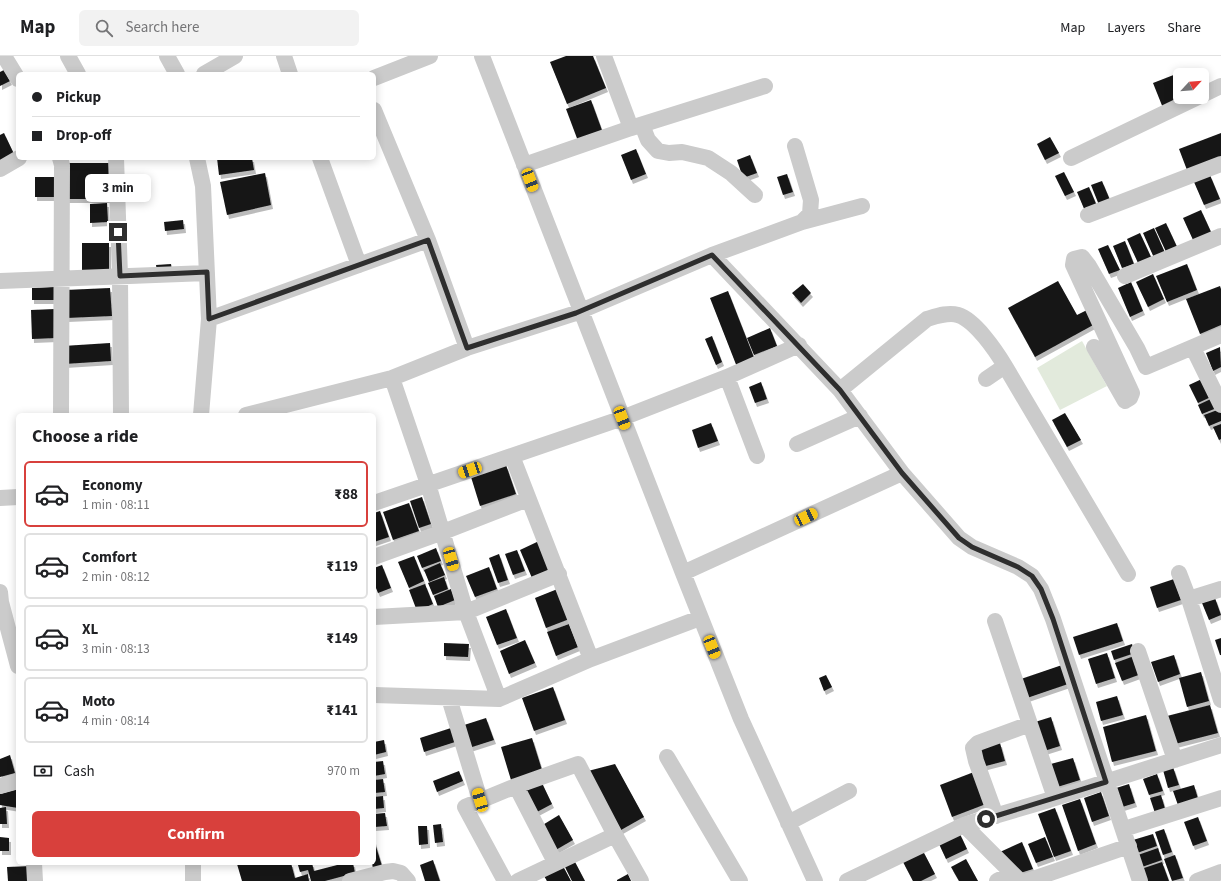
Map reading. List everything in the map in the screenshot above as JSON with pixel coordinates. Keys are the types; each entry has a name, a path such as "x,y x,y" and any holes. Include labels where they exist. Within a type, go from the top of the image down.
{"street":[{"path":"4,56 16,76"},
{"path":"68,56 77,72"},
{"path":"167,56 177,72"},
{"path":"207,72 235,56"},
{"path":"284,56 289,72"},
{"path":"376,77 430,56"},
{"path":"482,56 700,618 741,719 815,881"},
{"path":"604,56 636,127 658,151 669,153 682,152 708,158 731,173 755,195"},
{"path":"524,165 636,127 765,86"},
{"path":"1209,92 1221,86"},
{"path":"1071,158 1183,104"},
{"path":"376,115 428,240 467,348"},
{"path":"795,146 811,200 810,214 802,222"},
{"path":"0,169 16,160"},
{"path":"61,160 62,165 60,278 61,413"},
{"path":"116,160 120,276 121,413"},
{"path":"197,160 203,186 209,319 202,413"},
{"path":"321,160 359,265"},
{"path":"1088,215 1221,164"},
{"path":"254,413 392,378 467,348 581,310 712,255 802,222 862,206"},
{"path":"1126,276 1221,236"},
{"path":"209,319 428,240"},
{"path":"712,255 799,345 840,390 902,473 959,538 972,547 1018,567 1032,576 1041,589 1053,619 1106,782 1124,829 1140,881"},
{"path":"1094,347 1125,401 1130,398 1132,393 1073,265 1074,259 1082,257 1089,266 1134,342 1146,367 1221,335"},
{"path":"0,281 207,272"},
{"path":"840,390 927,319 944,314 958,315 970,322 992,345 1128,574"},
{"path":"376,502 622,418 726,377 799,345"},
{"path":"1193,348 1221,405"},
{"path":"986,379 1005,366"},
{"path":"726,377 757,456"},
{"path":"392,378 428,484 466,612 499,699"},
{"path":"797,444 860,416"},
{"path":"512,456 591,659"},
{"path":"683,573 902,473"},
{"path":"0,498 16,497"},
{"path":"376,557 528,499"},
{"path":"1179,573 1189,599 1221,700"},
{"path":"376,617 466,612 558,574"},
{"path":"1189,599 1221,588"},
{"path":"0,592 4,629 16,661"},
{"path":"376,695 499,699 591,659 700,618"},
{"path":"995,622 1055,798"},
{"path":"1138,650 1175,760"},
{"path":"449,698 480,800"},
{"path":"996,816 976,761 973,748 978,743 1030,724"},
{"path":"847,881 964,825 1055,798 1221,745"},
{"path":"668,757 740,881"},
{"path":"505,881 465,807 516,786 578,764 641,881"},
{"path":"0,786 16,782"},
{"path":"516,786 556,862"},
{"path":"788,822 849,791"},
{"path":"1124,829 1221,798"},
{"path":"964,825 1009,879"},
{"path":"518,881 615,835"},
{"path":"1027,881 1129,846"},
{"path":"34,865 35,881"},
{"path":"193,865 193,881"},
{"path":"350,881 393,871 401,873 408,881"},
{"path":"1197,881 1221,872"}],"shaded area":[{"path":"1082,341 1107,386 1060,410 1037,368"}],"building":[{"path":"566,56 593,56 606,88 567,104 550,62"},
{"path":"4,70 10,81 0,86 0,72"},
{"path":"1173,75 1173,102 1163,108 1153,83"},
{"path":"591,100 603,133 578,141 566,109"},
{"path":"4,133 15,156 0,164 0,135"},
{"path":"1221,133 1221,157 1187,170 1179,149"},
{"path":"1050,137 1059,153 1045,160 1037,144"},
{"path":"636,149 646,174 631,180 621,155"},
{"path":"750,155 757,173 743,178 737,160"},
{"path":"217,160 252,160 254,170 219,175"},
{"path":"65,163 109,163 109,199 66,199"},
{"path":"1064,172 1074,192 1065,196 1055,176"},
{"path":"265,173 271,205 227,215 220,182"},
{"path":"787,174 793,192 783,195 777,177"},
{"path":"1210,175 1220,199 1204,205 1194,182"},
{"path":"35,177 54,177 55,197 35,197"},
{"path":"1102,181 1110,200 1099,205 1091,185"},
{"path":"1089,187 1097,206 1085,211 1077,192"},
{"path":"107,203 108,222 90,223 90,204"},
{"path":"1201,210 1212,234 1194,242 1183,218"},
{"path":"183,220 184,229 165,231 164,222"},
{"path":"1166,223 1179,251 1168,256 1155,228"},
{"path":"1154,228 1166,255 1155,260 1143,233"},
{"path":"1140,233 1152,259 1139,265 1127,239"},
{"path":"1125,241 1134,264 1122,268 1113,246"},
{"path":"82,243 109,243 109,270 82,270"},
{"path":"1108,245 1120,270 1109,274 1098,249"},
{"path":"171,264 172,270 157,271 156,265"},
{"path":"1187,264 1197,290 1167,302 1156,276"},
{"path":"1153,274 1164,299 1148,307 1136,282"},
{"path":"1058,281 1077,315 1087,310 1095,324 1035,357 1008,308"},
{"path":"1131,282 1143,311 1130,317 1118,288"},
{"path":"803,284 811,293 801,303 792,293"},
{"path":"1220,286 1221,325 1200,334 1186,299"},
{"path":"55,287 55,300 32,300 32,288"},
{"path":"110,288 112,316 66,318 65,290"},
{"path":"728,291 755,360 737,367 710,298"},
{"path":"55,309 56,338 32,339 31,310"},
{"path":"770,328 777,346 754,355 747,338"},
{"path":"712,336 722,362 716,365 705,339"},
{"path":"110,343 111,361 64,364 63,346"},
{"path":"1220,347 1221,367 1213,371 1206,353"},
{"path":"1204,378 1213,396 1198,403 1189,385"},
{"path":"761,382 767,399 755,403 749,387"},
{"path":"1215,397 1219,407 1202,414 1198,405"},
{"path":"1220,409 1221,421 1209,426 1204,415"},
{"path":"1065,413 1081,440 1067,447 1052,420"},
{"path":"711,423 718,441 698,448 692,430"},
{"path":"1221,424 1221,439 1219,440 1213,427"},
{"path":"506,465 516,494 480,506 471,477"},
{"path":"422,497 431,524 419,528 410,501"},
{"path":"409,503 419,531 393,540 383,512"},
{"path":"380,511 389,537 376,541 376,512"},
{"path":"539,541 551,570 532,578 520,550"},
{"path":"436,548 441,561 422,568 417,556"},
{"path":"517,550 525,571 513,575 505,554"},
{"path":"499,554 508,580 498,583 489,558"},
{"path":"414,556 424,581 409,588 398,562"},
{"path":"440,563 445,575 429,582 424,570"},
{"path":"382,565 391,588 378,593 376,588 376,567"},
{"path":"489,567 497,589 475,597 466,576"},
{"path":"444,577 448,589 433,595 428,583"},
{"path":"1174,579 1181,600 1157,608 1150,587"},
{"path":"425,584 433,604 417,611 409,590"},
{"path":"560,588 572,618 546,628 535,598"},
{"path":"451,589 455,600 438,607 434,596"},
{"path":"1215,598 1221,615 1209,620 1202,603"},
{"path":"506,609 517,638 497,645 486,617"},
{"path":"1117,623 1123,641 1079,655 1073,637"},
{"path":"569,624 578,647 556,656 547,632"},
{"path":"1221,638 1221,655 1220,655 1215,640"},
{"path":"525,640 535,663 509,674 500,651"},
{"path":"444,643 469,644 468,657 444,656"},
{"path":"1132,644 1135,653 1114,660 1111,651"},
{"path":"1107,653 1115,678 1096,684 1088,659"},
{"path":"1137,655 1144,673 1122,681 1115,663"},
{"path":"1174,655 1180,674 1158,682 1151,662"},
{"path":"1065,664 1071,683 1027,698 1021,679"},
{"path":"1201,672 1209,701 1187,707 1179,678"},
{"path":"826,675 832,687 824,691 819,678"},
{"path":"553,687 565,720 534,731 522,698"},
{"path":"1117,696 1123,715 1101,721 1096,702"},
{"path":"1210,705 1218,733 1175,744 1167,716"},
{"path":"1146,715 1156,751 1112,762 1103,727"},
{"path":"1051,717 1060,746 1044,751 1035,722"},
{"path":"486,718 494,740 469,748 461,726"},
{"path":"451,728 455,742 424,752 420,738"},
{"path":"532,738 542,770 511,780 501,747"},
{"path":"384,740 386,752 376,754 376,742"},
{"path":"1000,743 1005,761 982,767 977,749"},
{"path":"10,755 15,773 0,777 0,759"},
{"path":"1073,758 1080,780 1054,788 1047,765"},
{"path":"383,761 385,774 376,776 376,762"},
{"path":"615,764 644,817 621,830 588,771"},
{"path":"1173,767 1179,785 1168,788 1163,770"},
{"path":"459,771 463,781 437,792 433,781"},
{"path":"974,772 986,804 952,817 940,785"},
{"path":"1157,774 1163,791 1149,795 1143,779"},
{"path":"383,779 385,792 376,793 376,780"},
{"path":"541,781 552,804 535,813 523,791"},
{"path":"1129,784 1135,803 1119,808 1113,789"},
{"path":"1194,785 1199,802 1179,808 1173,791"},
{"path":"16,790 16,808 0,805 0,794"},
{"path":"1101,792 1109,816 1092,822 1084,798"},
{"path":"1161,795 1166,812 1156,816 1150,798"},
{"path":"383,796 384,808 376,809 376,797"},
{"path":"1080,799 1096,844 1078,851 1062,805"},
{"path":"6,807 7,824 0,824 0,808"},
{"path":"1055,808 1071,851 1054,857 1038,814"},
{"path":"385,813 387,826 376,827 376,814"},
{"path":"559,815 573,840 554,851 541,826"},
{"path":"1198,817 1207,841 1193,846 1184,822"},
{"path":"441,824 443,842 435,843 433,825"},
{"path":"418,826 427,826 428,844 419,845"},
{"path":"1164,829 1172,852 1163,855 1155,832"},
{"path":"960,834 967,849 946,859 939,844"},
{"path":"1153,834 1157,846 1137,853 1133,840"},
{"path":"0,837 9,838 9,851 0,851"},
{"path":"1045,837 1053,857 1036,863 1028,844"},
{"path":"1022,842 1033,869 1017,874 1000,852"},
{"path":"376,846 382,866 373,869 372,865 376,865"},
{"path":"1158,848 1162,860 1142,867 1138,855"},
{"path":"923,851 935,874 921,881 913,881 903,862"},
{"path":"1175,855 1183,878 1172,881 1164,859"},
{"path":"966,859 978,881 959,881 951,867"},
{"path":"433,860 440,881 425,881 420,865"},
{"path":"574,860 585,881 572,881 564,865"},
{"path":"1162,862 1169,881 1146,881 1141,869"},
{"path":"237,865 292,865 295,878 308,874 309,881 242,881"},
{"path":"298,865 312,865 314,871 337,865 353,865 355,873 325,881 311,881 308,870 300,872"},
{"path":"32,866 33,881 8,881 7,867"},
{"path":"563,866 571,881 547,881 544,876"},
{"path":"628,874 631,881 617,881 617,880"}],"route":[{"path":"118,232 120,276 207,272 209,319 428,240 467,348 576,313 712,255 799,345 840,390 902,473 959,538 972,547 1018,567 1032,576 1041,589 1053,619 1106,782 986,819"}]}
